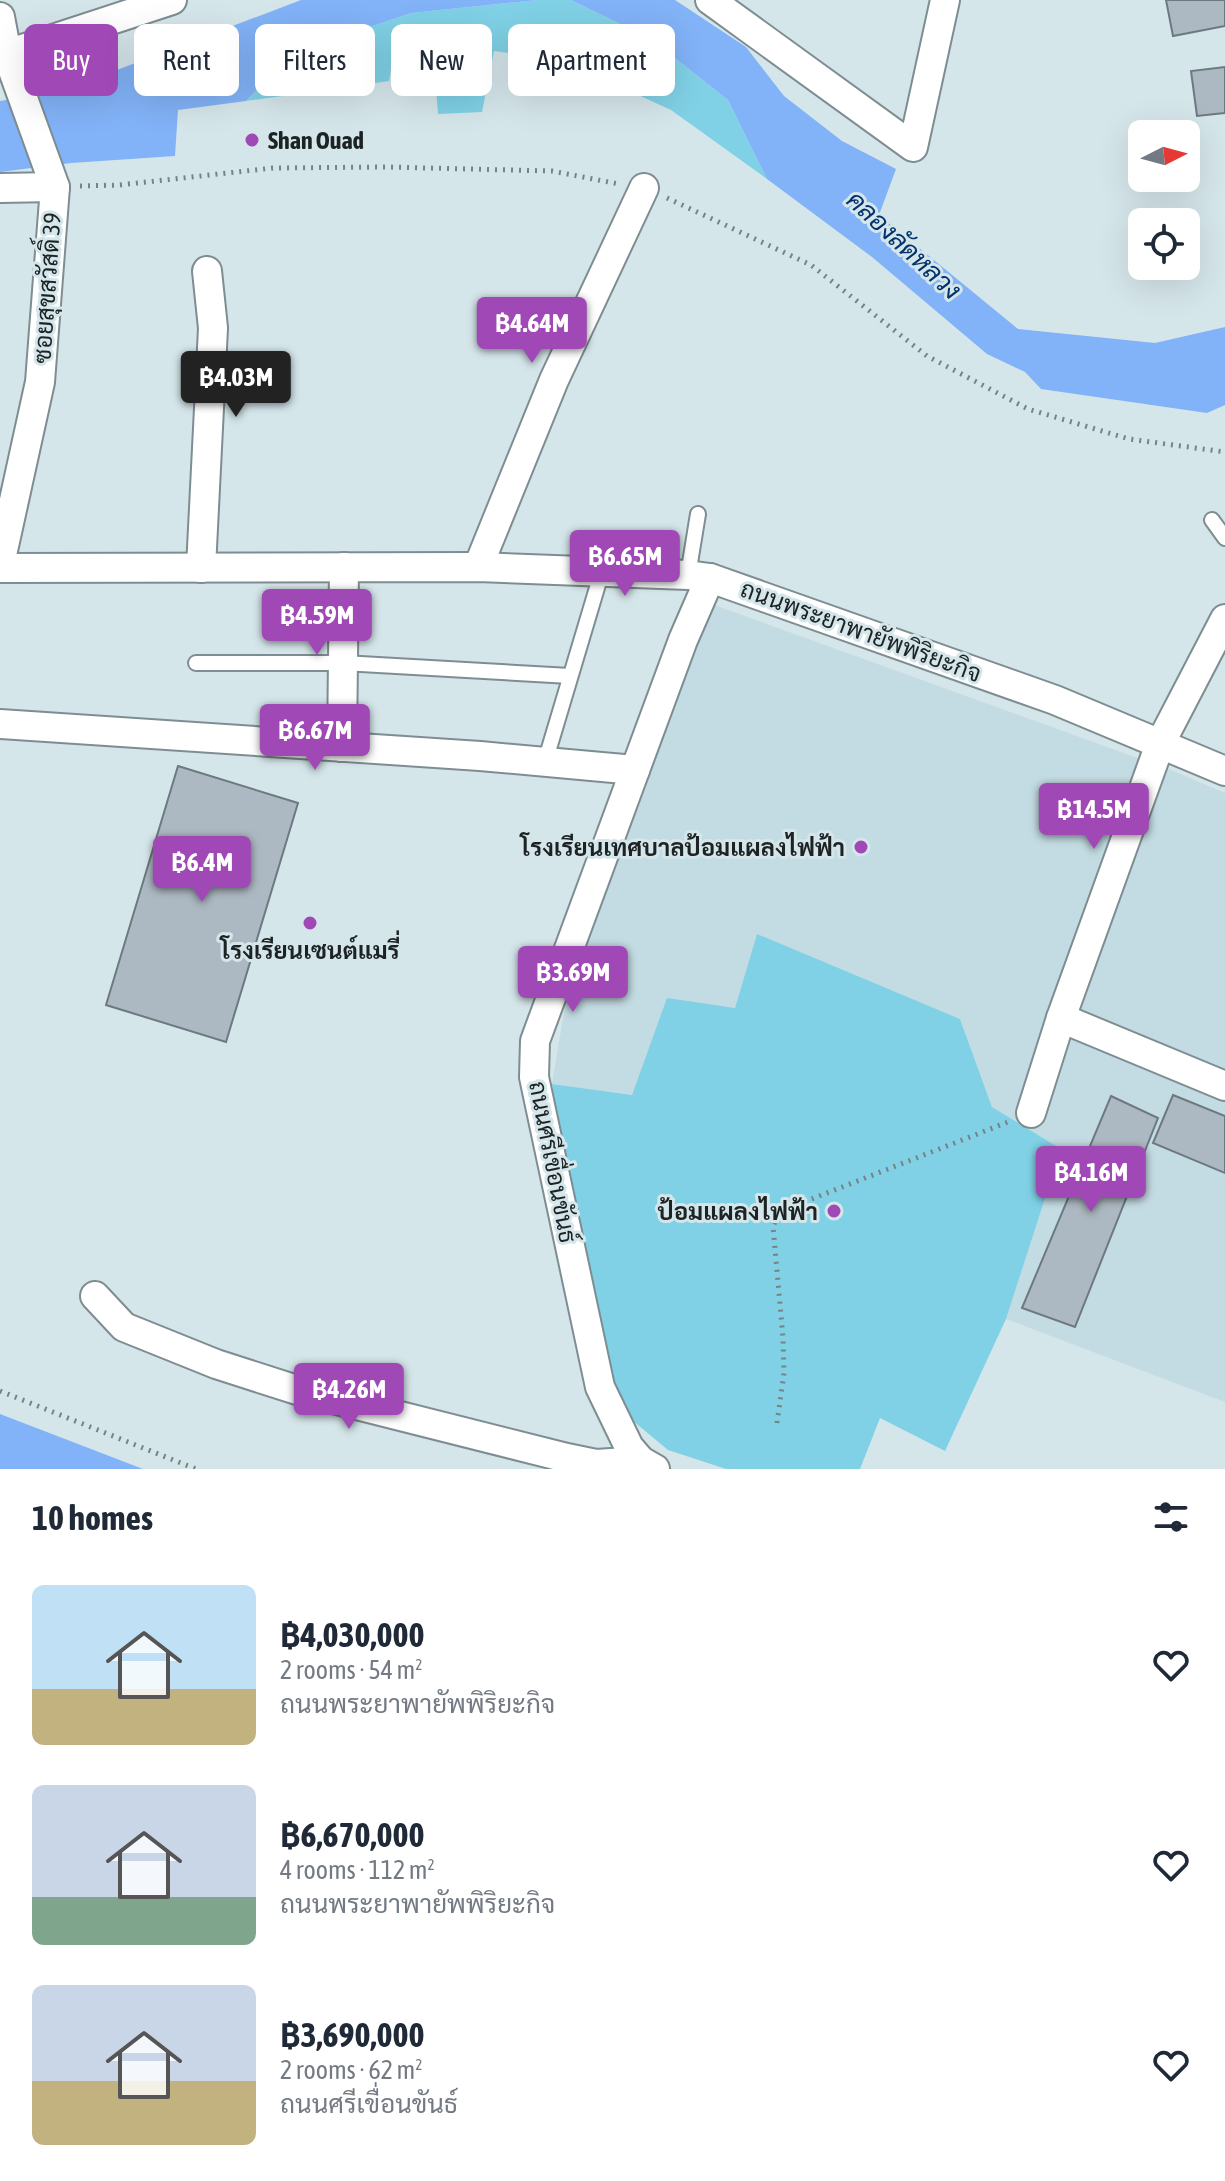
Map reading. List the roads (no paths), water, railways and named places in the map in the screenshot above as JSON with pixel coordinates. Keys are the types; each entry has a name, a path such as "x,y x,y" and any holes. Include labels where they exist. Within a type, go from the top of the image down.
{"street":[{"path":"7,54 172,0"},
{"path":"710,0 913,147 945,0"},
{"name":"ซอยสุขสวัสดิ์ 39","path":"0,17 7,54 53,180 40,382 0,566"},
{"path":"0,188 53,180"},
{"path":"478,567 554,380 644,188"},
{"path":"201,568 213,328 207,271"},
{"name":"ถนนพระยาพายัพพิริยะกิจ","path":"0,566 478,567 699,576 1055,700 1225,771"},
{"path":"342,747 344,567"},
{"name":"ถนนศรีเขื่อนขันธ์","path":"648,1465 629,1447 600,1387 534,1077 535,1041 683,640 699,576"},
{"path":"1031,1113 1061,1018 1160,744 1225,619"},
{"path":"0,724 635,770"},
{"path":"1061,1018 1225,1086"},
{"path":"95,1296 124,1327 216,1364 297,1390 567,1458 596,1464 648,1465"}],"lane":[{"path":"698,514 699,576"},
{"path":"1212,520 1225,538"},
{"path":"545,762 602,571"},
{"path":"196,663 343,663 570,676"}],"water":[{"path":"301,0 538,0 411,13 375,25 255,24 255,92 246,101 178,110 175,156 71,163 0,172 0,101 28,96 118,96 118,70 134,64 134,96 239,96 238,24"},
{"name":"คลองลัดหลวง","path":"571,0 675,0 746,47 784,96 842,141 896,169 879,215 1018,329 1155,343 1225,327 1225,405 1207,413 1041,389 1025,372 987,354 872,257 767,179 728,100 675,58 675,24 620,24"},
{"path":"0,1414 143,1469 0,1469"}],"place":[{"name":"Shan Ouad","path":"252,140"},
{"name":"โรงเรียนเทศบาลป้อมแผลงไฟฟ้า","path":"861,847"},
{"name":"โรงเรียนเซนต์แมรี่","path":"310,923"},
{"name":"ป้อมแผลงไฟฟ้า","path":"834,1211"}]}
